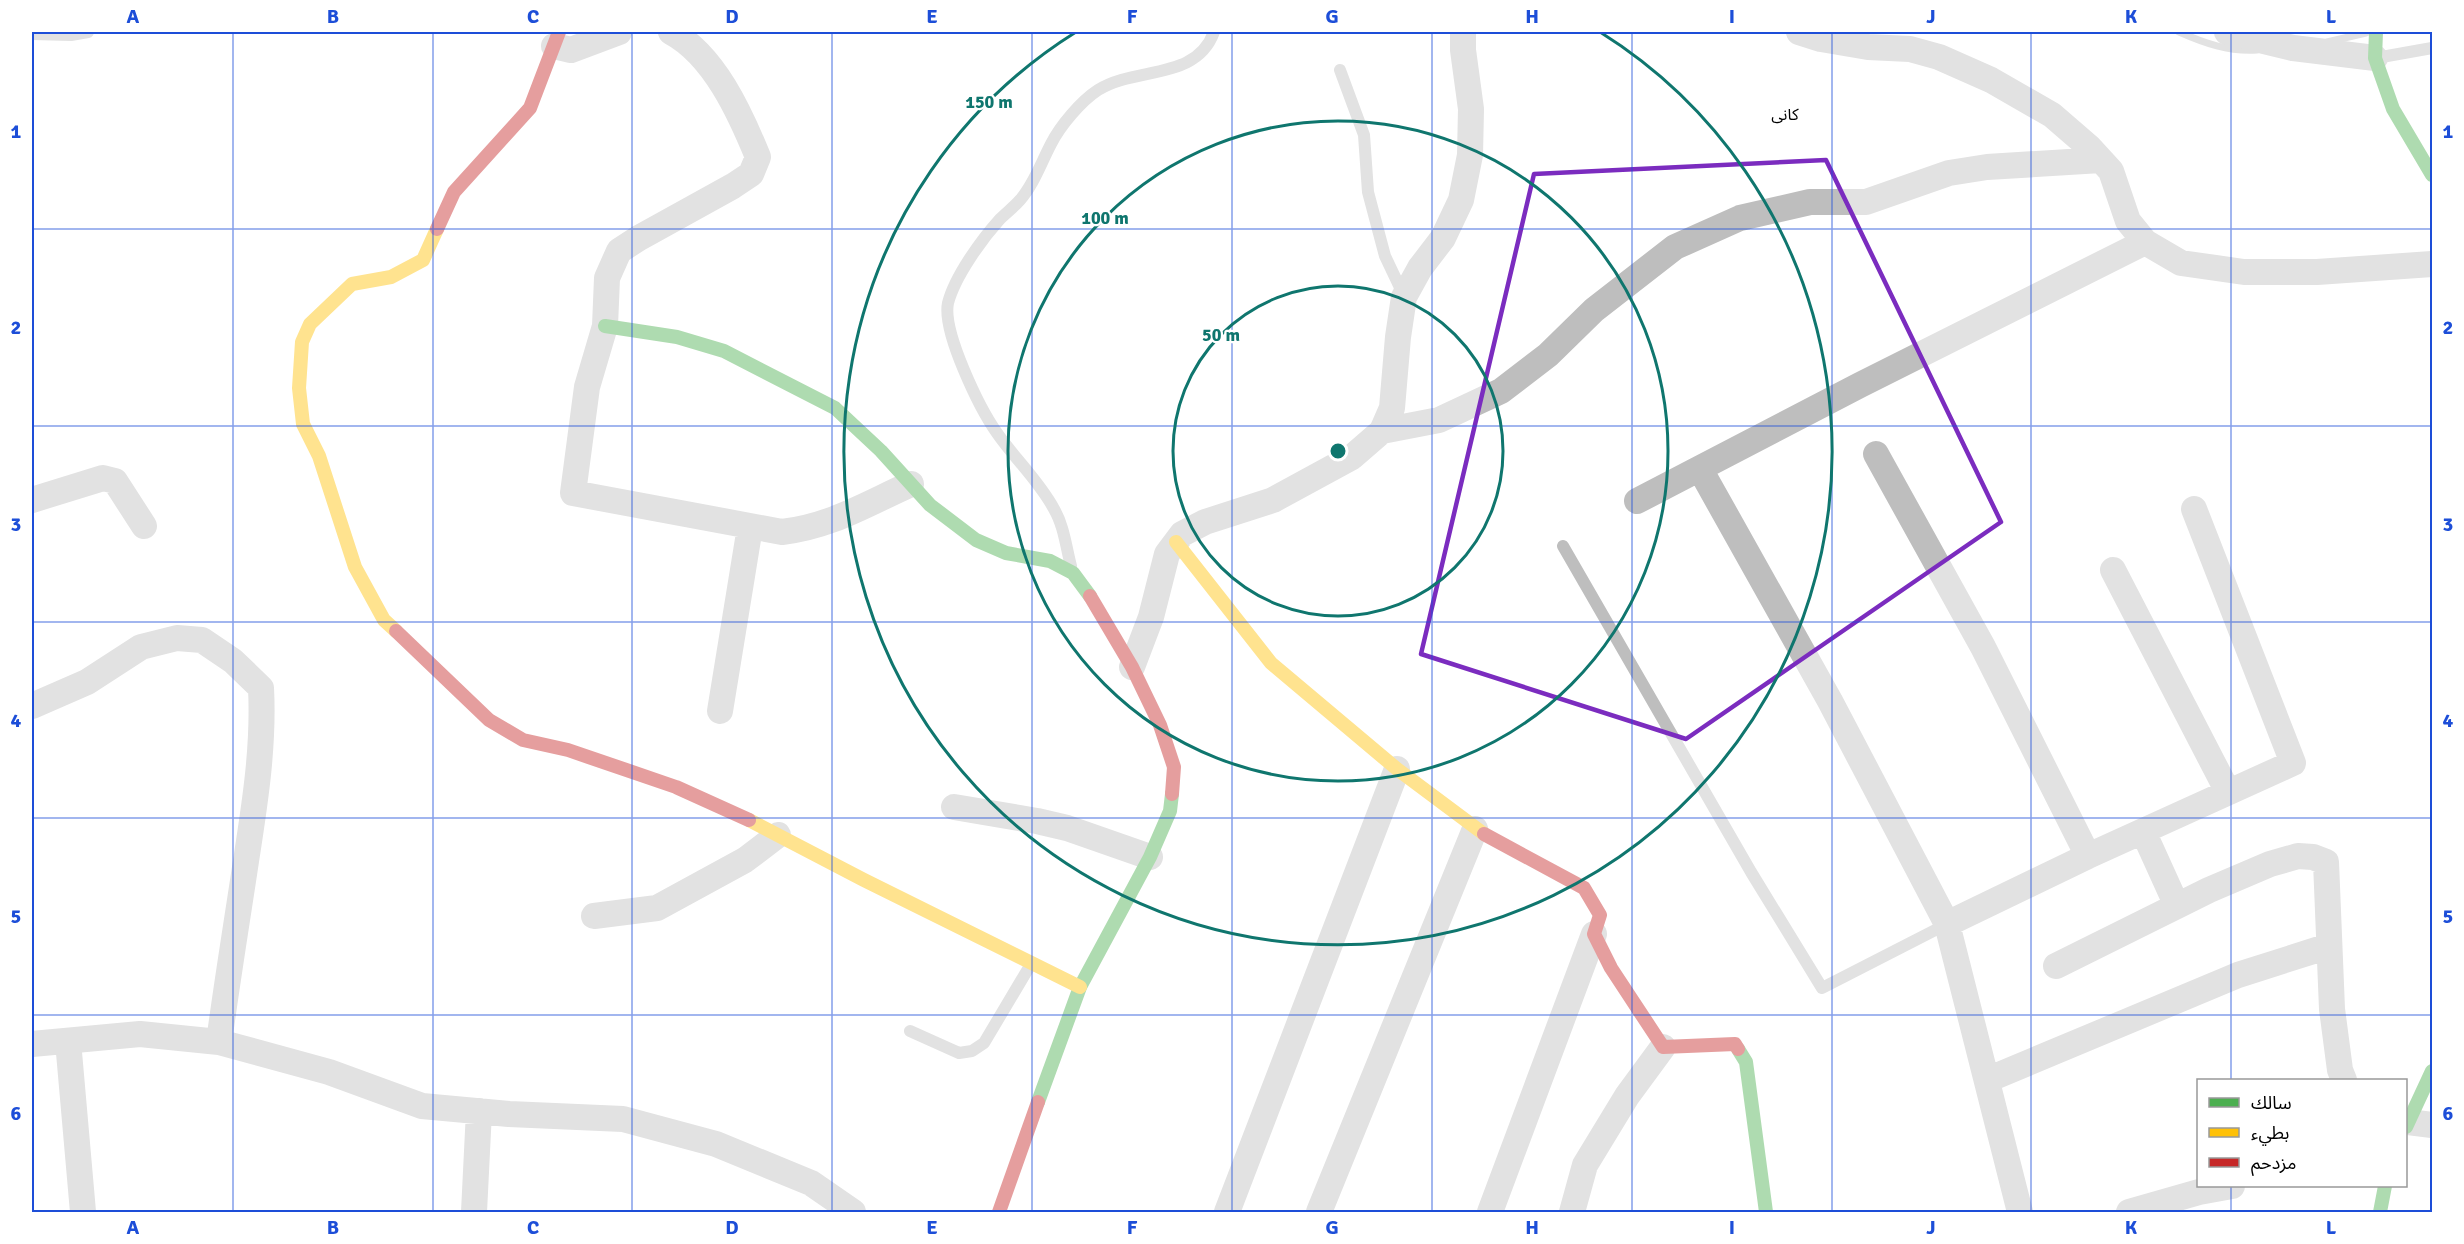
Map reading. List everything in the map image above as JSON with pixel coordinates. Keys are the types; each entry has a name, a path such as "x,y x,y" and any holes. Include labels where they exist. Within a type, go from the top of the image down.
{"street":[{"path":"619,32 571,50 556,39 547,69 530,108 454,192 423,260 392,277 352,285 310,324 302,342 299,387 303,424 319,456 355,567 384,620 489,720 523,740 568,750 676,787 778,835 1080,987"},
{"path":"671,32 702,54 742,118 758,157 751,174 734,186 619,251 607,278 605,326 588,387 573,493 782,532 807,529 838,519 911,484"},
{"path":"1132,667 1151,617 1167,554 1182,534 1205,522 1273,500 1352,457 1382,431 1392,408 1404,297 1420,268 1443,238 1461,200 1470,155 1471,109 1463,50 1463,32"},
{"path":"1799,32 1821,39 1856,45 1897,40 1910,49 1939,57 1991,80 2052,115 2089,147 2111,171 2128,221 2145,242 2181,262 2244,272 2317,272 2433,264"},
{"path":"2227,32 2293,48 2375,58"},
{"path":"2376,32 2375,58 2393,109 2433,175"},
{"path":"1382,431 1439,420 1501,391 1548,356 1594,310 1675,247 1740,218 1810,202 1866,202 1949,173 1987,166 2101,160"},
{"path":"1637,501 1860,385 2145,242"},
{"path":"605,326 677,337 724,351 836,408 930,505 976,540 1006,553 1050,561 1072,573 1094,601 1132,667 1160,725 1174,767 1170,811 1150,857 1080,987 999,1212"},
{"path":"1876,454 1983,647 2088,856"},
{"path":"1700,469 1830,701 1947,924 2020,1212"},
{"path":"32,500 103,478 115,481 144,526"},
{"path":"1947,924 2088,856 2293,763 2194,509"},
{"path":"720,711 750,527"},
{"path":"1176,542 1271,663 1397,769 1475,829 1584,888 1600,915 1490,1212"},
{"path":"2113,570 2228,792"},
{"path":"32,706 87,682 141,647 177,638 202,640 233,660 261,688 263,722 257,793 219,1042"},
{"path":"1227,1212 1397,769"},
{"path":"954,807 1037,820 1150,857"},
{"path":"1319,1212 1475,829"},
{"path":"2144,831 2177,906"},
{"path":"594,916 657,908 745,860 778,835"},
{"path":"2056,966 2177,906 2270,864 2298,856 2313,857 2326,862 2332,1009 2340,1070 2344,1079"},
{"path":"1594,934 1611,968 1663,1047"},
{"path":"1987,1080 2238,975 2329,946"},
{"path":"32,1044 140,1034 219,1042 329,1072 422,1106 622,1119 716,1144 811,1183 852,1212"},
{"path":"68,1041 83,1212"},
{"path":"1663,1047 1735,1044 1746,1062 1766,1212"},
{"path":"1572,1212 1585,1166 1627,1096 1663,1047"},
{"path":"2415,1124 2433,1071"},
{"path":"474,1212 479,1111"},
{"path":"2130,1212 2223,1187"},
{"path":"2380,1212 2385,1187"}],"lane":[{"path":"32,34 71,35 88,32"},
{"path":"1072,573 1055,510 1031,475 996,433 973,388 948,328 948,304 957,283 977,249 1000,219 1021,199 1041,166 1051,143 1067,120 1098,90 1125,80 1181,66 1199,56 1211,41 1214,32"},
{"path":"2375,58 2433,48"},
{"path":"1340,70 1364,135 1368,192 1385,256 1404,297"},
{"path":"1563,546 1751,872 1822,988 1947,924"},
{"path":"910,1030 959,1053 972,1051 984,1043 1031,963"}],"highlighted area":[{"path":"1826,160 2001,522 1686,739 1421,654 1534,174"}],"waterway":[{"path":"2179,32 2217,46 2237,50 2257,50"},
{"path":"2327,42 2366,33"}],"traffic: fast":[{"path":"2376,32 2375,58 2393,109 2432,175"},
{"path":"605,326 677,337 724,351 835,408 881,451 930,505 976,540 1006,553 1050,561 1073,573 1090,596"},
{"path":"1038,1102 1080,987 1150,857 1170,811 1172,794"},
{"path":"1738,1049 1746,1062 1766,1212"},
{"path":"2407,1125 2432,1071"},
{"path":"2380,1212 2385,1187"}],"traffic: slow":[{"path":"396,631 384,620 355,567 319,456 303,424 299,388 302,342 310,324 352,284 391,277 423,260 437,229"},
{"path":"1176,542 1271,663 1397,769 1484,834"},
{"path":"749,820 1080,987"}],"traffic: jam":[{"path":"437,229 454,192 530,108 559,32"},
{"path":"1090,596 1132,667 1160,725 1174,767 1172,794"},
{"path":"396,631 489,720 523,740 568,750 676,787 749,820"},
{"path":"1484,834 1584,888 1600,915 1594,934 1611,968 1663,1047 1735,1044 1738,1049"},
{"path":"999,1212 1038,1102"}],"district":[{"name":"کانی","path":"1785,114"}]}
